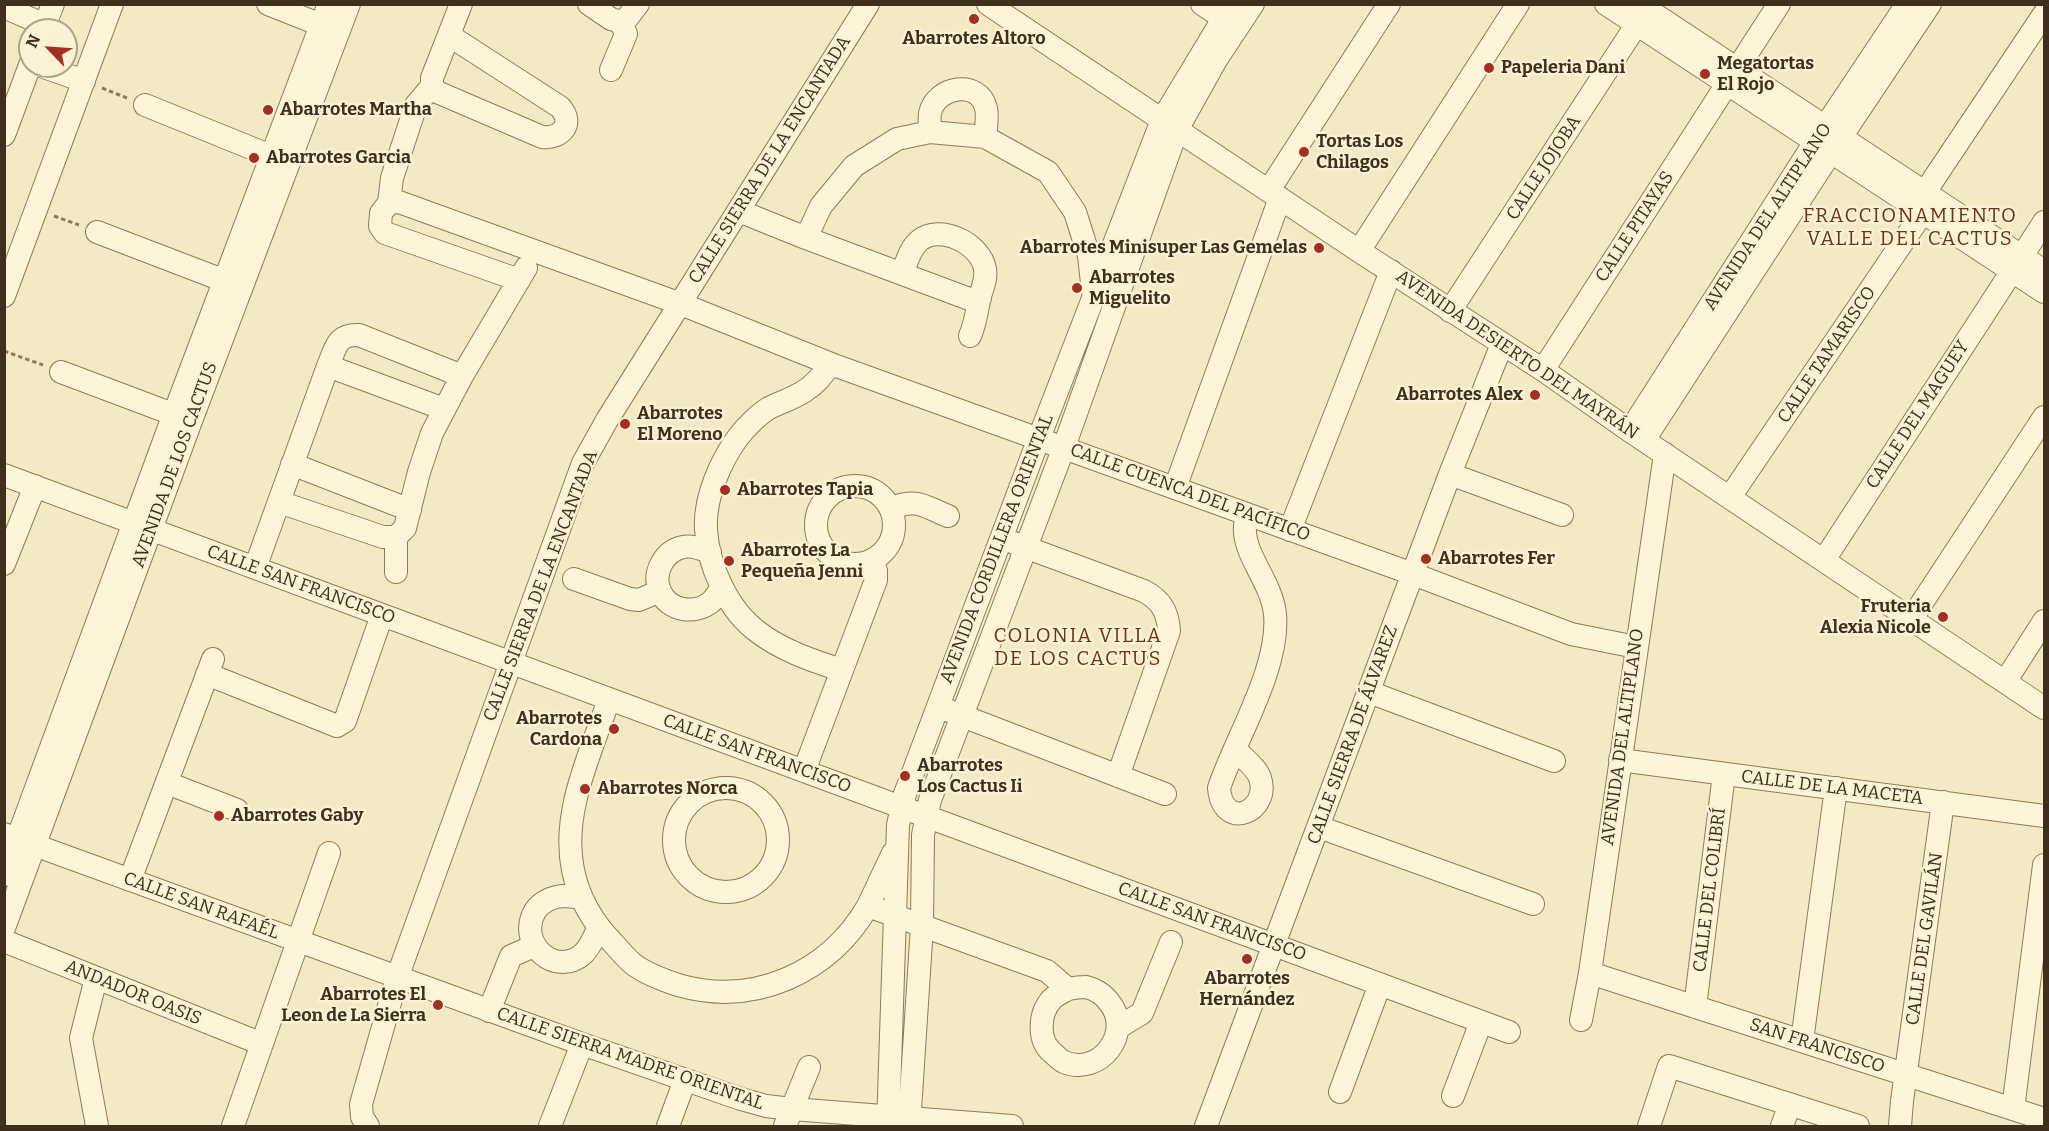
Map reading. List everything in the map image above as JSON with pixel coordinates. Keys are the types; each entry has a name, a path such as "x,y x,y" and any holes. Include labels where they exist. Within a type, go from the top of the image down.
{"street":[{"path":"4,296 112,4"},
{"path":"268,4 325,15"},
{"name":"AVENIDA DE LOS CACTUS","path":"182,418 225,281 349,4"},
{"path":"450,36 560,107 566,114 567,121 561,133 552,138 542,137 437,92 432,86 432,78 461,4"},
{"path":"589,4 611,19 621,22"},
{"path":"621,22 638,4"},
{"name":"CALLE SIERRA DE LA ENCANTADA","path":"365,1122 361,1104 397,978 584,463 607,420 868,4"},
{"name":"AVENIDA DESIERTO DEL MAYRÁN","path":"988,4 1359,251 1543,370 2044,708"},
{"path":"1202,4 1227,11"},
{"name":"AVENIDA CORDILLERA ORIENTAL","path":"899,1122 922,926 923,836 926,816 1064,447 1170,125 1191,102 1253,4"},
{"path":"1175,488 1275,194 1389,4"},
{"path":"1359,251 1518,4"},
{"path":"1606,4 1643,11 1732,76 2017,264 2044,292"},
{"name":"CALLE PITAYAS","path":"1543,370 1779,4"},
{"name":"AVENIDA DEL ALTIPLANO","path":"1637,435 1828,140 1907,4"},
{"name":"AVENIDA DEL ALTIPLANO","path":"1828,140 1930,4"},
{"path":"4,7 40,18"},
{"name":"AVENIDA CORDILLERA ORIENTAL","path":"899,1122 896,916 897,844 901,807 1094,296 1170,125 1227,11"},
{"name":"CALLE JOJOBA","path":"1450,311 1643,11"},
{"name":"CALLE TAMARISCO","path":"1730,497 1924,202 2044,14"},
{"name":"AVENIDA DE LOS CACTUS","path":"4,875 143,526 279,161 325,15"},
{"path":"611,70 626,34 621,22"},
{"path":"4,135 25,78"},
{"path":"75,78 84,81"},
{"path":"432,86 416,105 392,178 389,202 383,208 380,217 380,226 385,233 519,280"},
{"path":"930,132 930,111 938,98 950,90 970,90 981,97 987,109 986,137"},
{"path":"145,105 279,161"},
{"path":"806,238 821,206 854,166 897,139 930,132 986,137 1048,172 1055,182 1075,212 1089,256 1094,296"},
{"name":"CALLE CUENCA DEL PACÍFICO","path":"389,202 399,202 536,251 681,304 831,364 1413,574 1571,634 1636,647"},
{"path":"739,211 972,300 980,298"},
{"name":"CALLE DEL MAGUEY","path":"1824,560 2044,222"},
{"path":"97,232 225,281"},
{"path":"902,274 919,241 932,235 945,234 970,246 979,254 986,269 984,290 980,298 978,316 970,336"},
{"path":"396,572 396,537 405,528 419,472 432,433 462,376 536,251"},
{"path":"2017,264 2044,271"},
{"path":"1290,530 1391,271"},
{"path":"255,568 328,366 340,339 348,334 359,335 462,376"},
{"name":"CALLE SIERRA DE ÁLVAREZ","path":"1206,1126 1450,474 1502,344"},
{"path":"831,364 819,380 805,392 767,410 740,435 723,464 710,496 706,528 710,552 722,587 734,608 757,632 792,653 841,670"},
{"path":"328,366 444,409"},
{"path":"61,372 182,418"},
{"path":"1912,618 2044,417"},
{"name":"AVENIDA DEL ALTIPLANO","path":"1581,1020 1590,973 1665,454"},
{"path":"292,464 410,510"},
{"path":"1450,474 1562,515"},
{"name":"CALLE SAN FRANCISCO","path":"4,475 1509,1032"},
{"path":"4,564 35,486"},
{"path":"853,486 868,488 882,495 891,508 895,523 893,538 885,552 873,561 858,565 843,563 829,555 820,543 816,528 818,513 826,499 838,490 853,486"},
{"path":"891,508 908,501 948,516"},
{"path":"279,502 383,537 396,537"},
{"path":"1236,750 1275,640 1275,614 1270,591 1249,547 1245,533 1247,514"},
{"path":"1002,538 1144,591 1155,597 1164,607 1169,619 1169,631 1118,776"},
{"path":"710,552 696,547 682,547 669,553 661,564 657,578 660,591 669,604 684,610 699,609 712,601 722,587"},
{"path":"804,771 876,580 873,561"},
{"path":"574,579 630,599 639,600 660,591"},
{"path":"130,880 210,667 337,726 345,721 381,615"},
{"path":"2005,682 2044,621"},
{"path":"1369,692 1554,761"},
{"path":"609,699 574,803 570,839 573,870 581,898 598,929 634,964 661,980 699,991 731,993 771,985 807,970 836,949 861,919 897,844"},
{"path":"938,707 1165,794"},
{"path":"743,789 755,753"},
{"name":"CALLE DE LA MACETA","path":"1620,760 2044,816"},
{"name":"CALLE DEL COLIBRÍ","path":"1695,1007 1724,774"},
{"path":"166,783 237,810"},
{"path":"722,786 743,789 760,799 773,816 778,836 776,856 766,874 750,887 729,893 709,890 691,880 678,864 673,844 675,823 686,805 702,792 722,786"},
{"path":"1802,1041 1836,788"},
{"name":"CALLE DEL GAVILÁN","path":"1900,1126 1944,802"},
{"path":"1319,827 1533,904"},
{"name":"AVENIDA DE LOS CACTUS","path":"4,928 19,839"},
{"name":"CALLE SAN RAFAÉL","path":"19,839 397,978"},
{"path":"233,1126 329,853"},
{"path":"2013,1109 2044,865"},
{"path":"581,898 563,896 549,899 538,907 531,919 530,933 534,946 544,956 557,962 571,961 583,954 592,943 598,929"},
{"path":"868,906 1047,971 1068,989"},
{"name":"ANDADOR OASIS","path":"4,941 262,1044"},
{"path":"1119,1028 1142,1013 1171,942"},
{"path":"489,1011 511,956 534,946"},
{"name":"SAN FRANCISCO","path":"1590,973 2044,1119"},
{"path":"96,978 81,1038 97,1126"},
{"name":"CALLE SIERRA MADRE ORIENTAL","path":"397,978 750,1102 788,1118 1012,1126"},
{"path":"1340,1092 1380,984"},
{"path":"1086,987 1103,995 1115,1009 1119,1028 1113,1045 1101,1059 1083,1065 1064,1062 1050,1051 1042,1034 1042,1015 1052,999 1068,989 1086,987"},
{"path":"1453,1096 1481,1022"},
{"path":"550,1126 582,1044"},
{"path":"1649,1126 1669,1066 1858,1126"},
{"path":"788,1118 809,1067"},
{"path":"668,1126 685,1080"},
{"path":"1782,1126 1790,1104"}],"path":[{"path":"84,81 145,105"},
{"path":"37,210 97,232"},
{"path":"4,351 61,372"}],"place":[{"name":"Abarrotes Altoro","path":"974,19"},
{"name":"Papeleria Dani","path":"1489,68"},
{"name":"Megatortas El Rojo","path":"1705,74"},
{"name":"Abarrotes Martha","path":"268,110"},
{"name":"Tortas Los Chilagos","path":"1304,152"},
{"name":"Abarrotes Garcia","path":"254,158"},
{"name":"Abarrotes Minisuper Las Gemelas","path":"1319,248"},
{"name":"Abarrotes Miguelito","path":"1077,288"},
{"name":"Abarrotes Alex","path":"1535,395"},
{"name":"Abarrotes El Moreno","path":"625,424"},
{"name":"Abarrotes Tapia","path":"725,490"},
{"name":"Abarrotes Fer","path":"1426,559"},
{"name":"Abarrotes La Pequeña Jenni","path":"729,561"},
{"name":"Fruteria Alexia Nicole","path":"1943,617"},
{"name":"Abarrotes Cardona","path":"614,729"},
{"name":"Abarrotes Los Cactus Ii","path":"905,776"},
{"name":"Abarrotes Norca","path":"585,789"},
{"name":"Abarrotes Gaby","path":"219,816"},
{"name":"Abarrotes Hernández","path":"1247,959"},
{"name":"Abarrotes El Leon de La Sierra","path":"438,1005"}],"district":[{"name":"FRACCIONAMIENTO VALLE DEL CACTUS","path":"1910,228"},
{"name":"COLONIA VILLA DE LOS CACTUS","path":"1078,648"}]}
